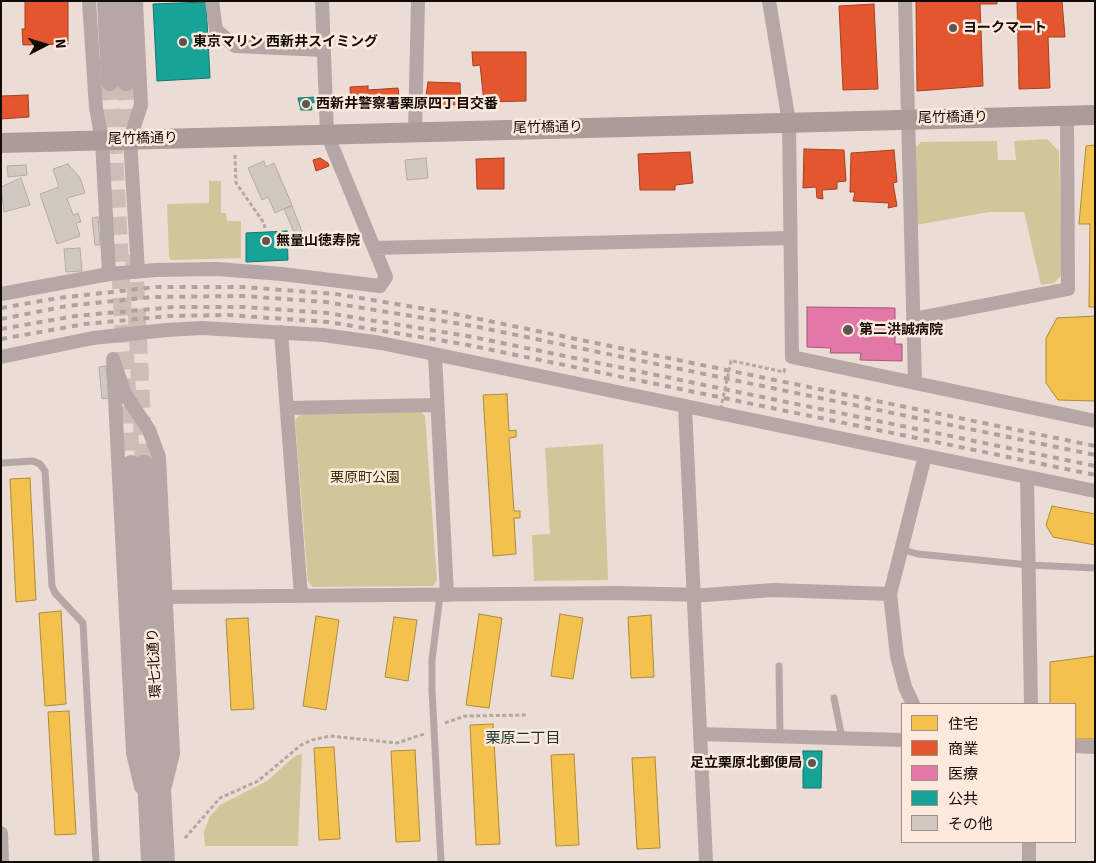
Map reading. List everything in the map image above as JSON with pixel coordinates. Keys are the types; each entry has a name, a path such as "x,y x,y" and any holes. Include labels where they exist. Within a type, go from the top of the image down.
{"main road":[{"name":"尾竹橋通り","path":"1,143 1095,115"}],"street":[{"path":"89,1 96,108 102,140 109,274"},
{"path":"106,1 118,82 122,1"},
{"path":"136,1 141,105 130,139 138,271"},
{"path":"212,1 216,30 235,46 322,50"},
{"path":"1,294 109,274 138,271 216,270 282,274 380,286 386,277 327,134 322,50 322,1"},
{"path":"415,131 418,1"},
{"path":"769,1 789,122 792,357 1095,421"},
{"path":"905,1 915,382"},
{"path":"914,319 1068,289 1067,116"},
{"path":"374,248 790,238"},
{"path":"1,357 63,343 111,336 202,328 281,332 381,342 435,355 1095,491"},
{"path":"281,332 301,596"},
{"path":"111,336 133,753 154,799"},
{"path":"435,355 443,595"},
{"path":"113,359 125,394 149,430 159,457 173,753 154,799"},
{"path":"287,408 437,406"},
{"path":"685,406 706,862"},
{"path":"912,703 905,688 897,656 890,594 925,456"},
{"name":"環七北通り","path":"137,464 154,799 150,862"},
{"path":"1027,477 1031,703"},
{"path":"165,597 693,594 800,590 890,594"},
{"path":"700,734 901,740"},
{"path":"1076,746 1095,747"},
{"name":"環七北通り","path":"154,799 166,862"},
{"path":"1,833 2,862"},
{"path":"1029,843 1029,862"}],"lane":[{"path":"1,463 33,461 40,464 45,470 52,586 54,593 83,623 96,862"},
{"path":"900,549 918,554 1029,566 1095,568"},
{"path":"441,862 432,660 443,595"},
{"path":"779,666 780,736"},
{"path":"834,698 842,738"}],"path":[{"path":"235,155 236,183 264,223 265,229"},
{"path":"723,408 721,407 731,361 769,368"},
{"path":"186,838 220,798 258,781 296,750 312,740 336,737 397,743 427,733 453,719 465,716 526,715"}],"green space":[{"path":"1047,139 1059,151 1062,275 1054,283 1041,285 1024,212 989,212 916,225 911,152 921,142 997,141 998,160 1016,160 1014,141"},
{"path":"209,181 221,181 221,213 226,213 227,221 241,221 241,258 171,260 169,256 167,204 209,203"},
{"name":"栗原町公園","path":"420,411 425,416 437,580 433,586 313,587 308,582 295,420 301,414"},
{"path":"603,444 608,580 534,581 532,535 550,534 545,448"},
{"path":"302,754 298,846 205,846 204,832 210,816 220,805 267,781 295,756"}],"building: 住宅":[{"path":"1095,145 1095,307 1089,307 1090,224 1079,224 1086,146"},
{"path":"1095,316 1095,401 1058,400 1046,383 1046,338 1057,318"},
{"path":"507,394 509,431 516,430 516,437 509,438 514,511 520,511 520,518 514,518 516,554 493,556 483,395"},
{"path":"30,478 36,600 16,602 10,479"},
{"path":"1052,506 1095,514 1095,545 1053,537 1046,525"},
{"path":"61,611 66,704 45,706 39,613"},
{"path":"479,614 502,618 489,708 466,705"},
{"path":"560,614 583,618 573,679 551,676"},
{"path":"651,615 654,677 631,678 628,617"},
{"path":"316,616 339,620 326,710 303,706"},
{"path":"394,617 417,620 408,681 385,677"},
{"path":"248,618 254,709 231,710 226,619"},
{"path":"1095,656 1095,739 1076,739 1076,703 1050,703 1050,662"},
{"path":"69,711 76,834 55,835 48,712"},
{"path":"493,724 500,844 476,845 470,725"},
{"path":"334,747 340,839 319,840 314,748"},
{"path":"415,750 420,841 396,842 391,751"},
{"path":"574,754 579,845 556,846 551,755"},
{"path":"655,757 660,848 637,849 632,758"}],"building: 商業":[{"path":"25,1 68,1 68,44 23,45 22,29 25,29"},
{"path":"916,1 997,1 997,4 980,4 983,86 917,91"},
{"path":"1017,1 1062,1 1065,37 1048,37 1050,88 1019,89"},
{"path":"874,4 878,89 843,90 839,6"},
{"path":"472,52 526,52 526,101 484,102 480,65 473,66"},
{"path":"428,82 460,83 461,105 430,104 429,96 426,96"},
{"path":"368,86 368,90 398,88 400,105 351,107 350,87"},
{"path":"28,95 29,117 1,119 1,96"},
{"path":"804,149 844,150 846,181 837,182 837,189 822,190 823,199 817,198 816,187 803,188"},
{"path":"894,150 897,182 893,183 897,206 888,208 889,203 853,201 855,192 850,192 851,153"},
{"path":"690,152 693,183 675,185 675,190 640,190 638,154"},
{"path":"320,158 328,163 329,166 316,171 313,160"},
{"path":"504,158 504,189 477,189 476,159"}],"building: 医療":[{"path":"807,307 895,308 895,344 902,344 902,361 860,360 861,353 830,353 831,348 807,347"}],"building: 公共":[{"path":"206,2 210,78 157,81 153,4"},
{"path":"317,97 317,102 311,103 312,110 301,110 298,98"},
{"path":"287,231 288,260 246,262 246,233"},
{"path":"803,751 822,751 821,788 803,788"}],"building: その他":[{"path":"426,158 428,178 407,180 405,160"},
{"path":"264,161 266,167 274,163 292,205 275,213 268,197 262,200 248,168"},
{"path":"68,164 80,178 85,193 67,198 73,215 78,213 81,222 76,223 80,236 57,244 40,194 59,187 53,169"},
{"path":"26,165 27,175 8,177 7,166"},
{"path":"21,178 30,205 4,212 1,187"},
{"path":"292,206 305,239 308,238 308,246 287,247 287,239 297,239 284,209"},
{"path":"98,217 100,245 95,245 92,218"},
{"path":"80,248 82,271 66,272 64,249"},
{"path":"106,366 109,398 102,399 99,367"}],"tunnel":[{"path":"110,82 131,464"},
{"path":"126,82 129,146"},
{"path":"134,255 144,464"}],"railway":[{"path":"1,308 58,298 156,287 243,287 336,294 450,313 1095,446"},
{"path":"1,319 67,306 152,297 243,296 326,302 473,326 1095,455"},
{"path":"1,329 75,316 174,307 245,307 327,313 473,337 1095,466"},
{"path":"1,339 85,324 169,316 228,315 328,322 463,344 1095,475"}],"place":[{"name":"ヨークマート","path":"953,28"},
{"name":"東京マリン 西新井スイミング","path":"183,42"},
{"name":"西新井警察署栗原四丁目交番","path":"306,104"},
{"name":"無量山徳寿院","path":"266,241"},
{"name":"第二洪誠病院","path":"848,330"},
{"name":"足立栗原北郵便局","path":"812,763"}],"district":[{"name":"栗原二丁目","path":"523,739"}]}
